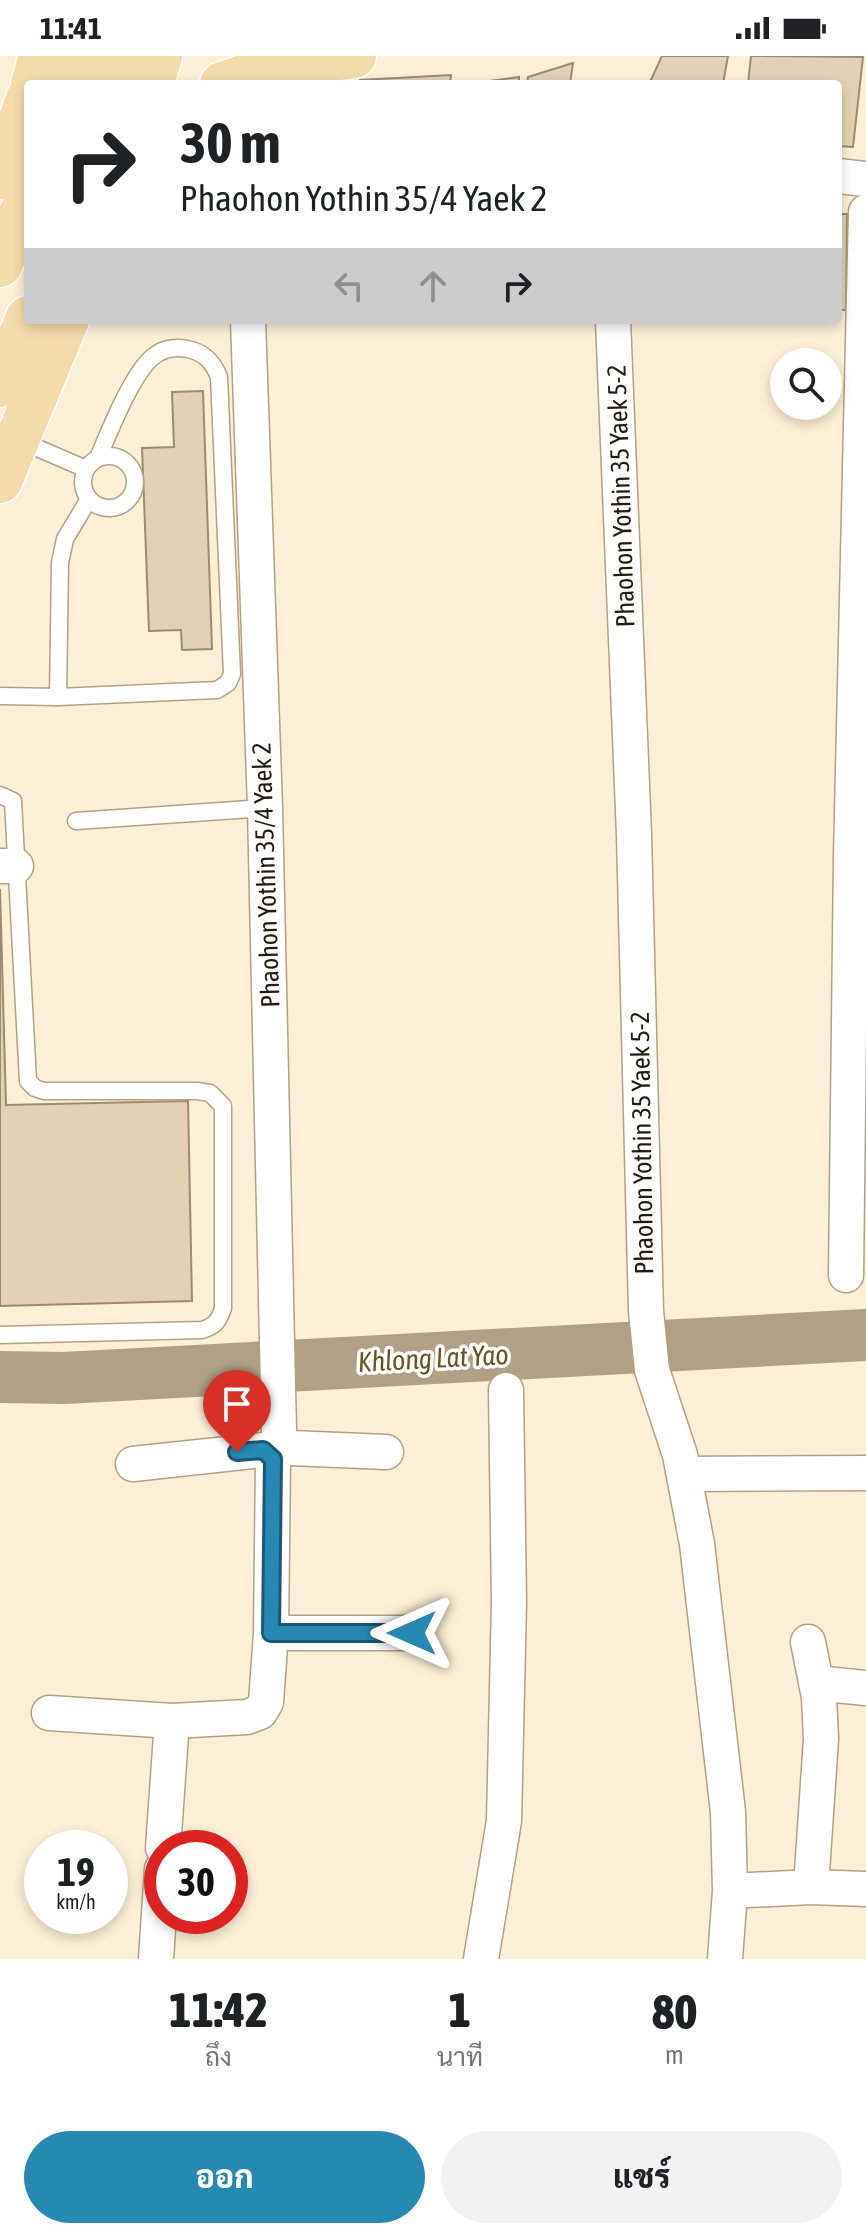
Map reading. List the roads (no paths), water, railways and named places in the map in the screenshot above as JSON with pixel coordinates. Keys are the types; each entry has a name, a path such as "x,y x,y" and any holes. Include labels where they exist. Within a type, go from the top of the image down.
{"main road":[{"path":"34,80 41,56"},
{"path":"73,80 82,56"},
{"path":"118,80 127,56"},
{"path":"153,80 160,56"},
{"path":"204,56 220,80"},
{"path":"235,80 273,67 354,56"},
{"path":"0,177 24,110"},
{"path":"0,265 24,207"},
{"path":"0,385 25,324"},
{"path":"0,481 65,324"}],"street":[{"path":"842,176 866,179"},
{"path":"846,1275 851,857 866,212"},
{"name":"Phaohon Yothin 35/4 Yaek 2","path":"172,1721 247,1717 260,1712 266,1702 271,1633 278,1340 265,808 248,324"},
{"name":"Phaohon Yothin 35 Yaek 5-2","path":"613,324 634,835 646,1311 652,1370 685,1474 697,1544 728,1812 730,1891 725,1959"},
{"path":"481,1959 504,1821 509,1602 506,1390"},
{"path":"133,1464 277,1447 386,1452"},
{"path":"685,1474 866,1473"},
{"path":"271,1633 412,1633"},
{"path":"808,1642 816,1683 821,1739 811,1887"},
{"path":"816,1683 866,1688"},
{"path":"49,1713 172,1721 164,1830"},
{"path":"730,1891 811,1887 866,1889"},
{"path":"156,1959 158,1934"}],"lane":[{"path":"0,696 58,697 217,690 228,683 232,674 219,377 211,361 198,352 176,348 157,353 130,389 92,464 83,485 89,499 102,507 117,507 129,498 134,488 133,473 127,464 114,457 92,464 17,440"},
{"path":"58,697 60,563 65,539 89,499"},
{"path":"0,795 13,801 8,866 28,1081 44,1091 197,1091 210,1093 223,1106 223,1308 213,1327 202,1330 0,1335"},
{"path":"76,821 265,808"}],"waterway":[{"name":"Khlong Lat Yao","path":"0,1377 64,1378 866,1335"}]}
